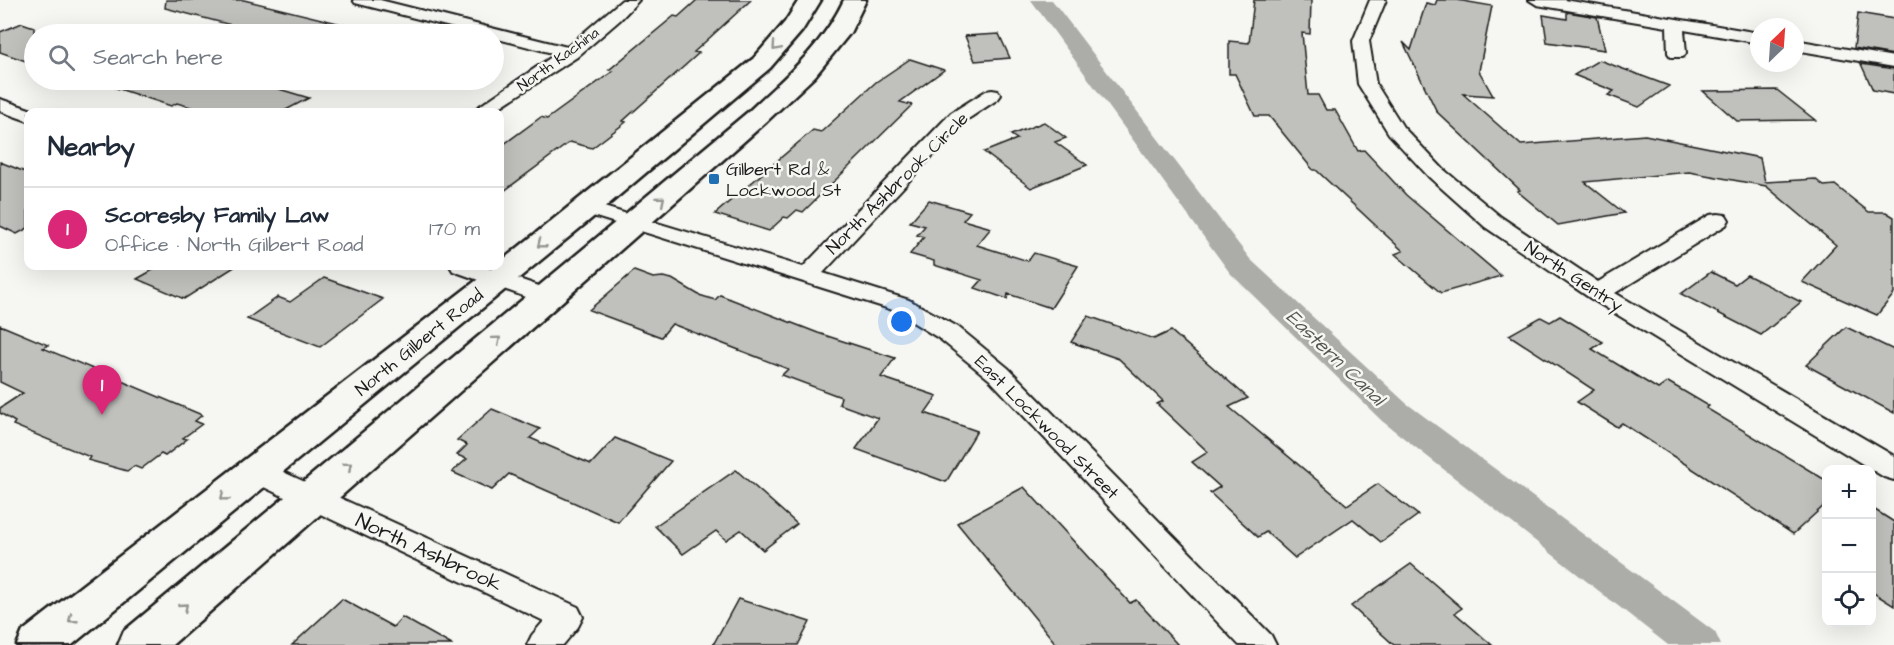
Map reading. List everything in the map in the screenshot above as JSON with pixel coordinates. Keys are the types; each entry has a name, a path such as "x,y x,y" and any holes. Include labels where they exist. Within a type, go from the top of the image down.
{"main road":[{"name":"North Gilbert Road","path":"39,645 498,279 762,63 794,26 810,0"},
{"path":"140,645 757,117 806,70 842,28 855,0"}],"street":[{"path":"361,0 456,24"},
{"name":"North Kachina","path":"486,108 571,53 631,0"},
{"name":"North Gentry","path":"1378,0 1361,41 1367,84 1396,130 1436,173 1493,222 1598,293 1894,469"},
{"path":"1537,0 1750,36"},
{"path":"1675,24 1677,52"},
{"path":"504,36 571,53"},
{"path":"1804,47 1894,62"},
{"name":"North Ashbrook Circle","path":"807,276 958,117 992,95"},
{"path":"0,105 24,114"},
{"name":"East Lockwood Street","path":"586,208 902,305 949,333 999,374 1260,645"},
{"path":"1598,293 1718,220"},
{"path":"472,270 548,297"},
{"name":"North Ashbrook","path":"257,471 567,617 543,645"}],"building":[{"path":"166,0 244,0 342,24 227,24 165,8"},
{"path":"697,0 751,0 694,52 699,53 623,121 626,122 592,148 570,142 504,191 504,144 541,117 547,119 613,71 609,70 674,16 678,17"},
{"path":"1254,0 1311,0 1310,34 1302,33 1308,95 1318,95 1326,110 1335,110 1358,151 1364,150 1406,195 1501,276 1441,293 1395,254 1403,251 1316,170 1313,170 1269,116 1255,116 1235,74 1229,74 1229,41 1249,43"},
{"path":"1437,0 1457,0 1492,6 1479,71 1493,96 1463,94 1521,145 1645,135 1760,158 1765,182 1815,179 1824,186 1835,185 1869,212 1886,212 1894,217 1894,294 1877,315 1802,282 1836,245 1766,186 1689,172 1585,182 1624,213 1558,225 1517,191 1520,190 1437,112 1403,42 1411,50 1426,3 1435,5"},
{"path":"1567,12 1597,17 1605,50 1547,42 1543,15 1567,19"},
{"path":"1858,13 1894,19 1894,55 1854,48"},
{"path":"22,23 25,24 24,60 0,52 0,32"},
{"path":"999,34 1010,58 975,61 965,36"},
{"path":"910,59 944,70 900,102 912,105 803,212 797,210 788,218 784,217 769,231 715,214 813,130 821,132 876,82"},
{"path":"1599,60 1669,86 1639,107 1608,95 1614,91 1574,75"},
{"path":"1861,64 1894,69 1894,94 1873,90"},
{"path":"122,90 282,90 309,98 290,108 194,108 177,103 171,106"},
{"path":"1777,90 1815,120 1737,121 1703,91"},
{"path":"1044,122 1066,138 1055,142 1087,165 1031,188 984,152 1017,139 1011,135"},
{"path":"0,162 24,171 24,230 17,234 0,226"},
{"path":"929,200 970,212 963,220 991,228 977,245 1028,261 1034,253 1078,266 1051,308 1008,294 1007,299 975,288 982,280 934,265 934,261 910,254 924,237 917,235 925,226 910,222"},
{"path":"153,270 230,270 184,299 137,279"},
{"path":"634,271 653,278 672,279 699,295 715,300 720,295 818,333 895,358 881,377 937,396 925,413 977,431 946,482 856,449 878,418 839,404 841,397 782,375 788,369 672,324 661,337 589,310"},
{"path":"1711,272 1735,284 1747,275 1801,302 1761,335 1681,294"},
{"path":"324,278 383,299 320,347 247,319 278,297 290,302"},
{"path":"1088,316 1154,339 1171,331 1248,398 1229,407 1347,505 1378,484 1418,515 1381,542 1353,519 1295,558 1266,532 1258,537 1210,493 1220,487 1192,462 1208,452 1157,404 1163,401 1119,359 1071,342"},
{"path":"1560,316 1603,342 1592,349 1658,389 1668,382 1709,406 1706,408 1822,478 1822,508 1793,534 1622,423 1617,427 1577,402 1594,390 1509,335 1541,317 1550,322"},
{"path":"0,325 48,345 43,348 202,415 195,421 202,424 183,438 187,439 165,456 161,454 141,469 134,466 127,471 88,460 90,457 13,425 15,422 0,413 0,408 23,393 0,382"},
{"path":"1846,327 1894,350 1894,413 1806,365"},
{"path":"492,409 540,429 530,438 591,464 615,438 671,461 618,522 509,474 492,490 452,472 467,459 457,455 467,445 457,440"},
{"path":"736,470 797,524 763,550 741,530 726,540 716,531 683,554 655,526"},
{"path":"1024,487 1130,603 1136,600 1178,645 1057,645 957,523"},
{"path":"1876,511 1894,522 1894,606 1876,595"},
{"path":"1411,564 1462,608 1455,613 1492,645 1394,645 1351,606"},
{"path":"342,599 393,627 402,617 452,645 292,645"},
{"path":"738,599 810,622 798,645 713,645"}],"waterway":[{"name":"Eastern Canal","path":"1041,0 1240,266 1394,412 1700,645"}],"place":[{"name":"Gilbert Rd & Lockwood St","path":"714,179"},
{"name":"Scoresby Family Law","path":"102,415"}]}
